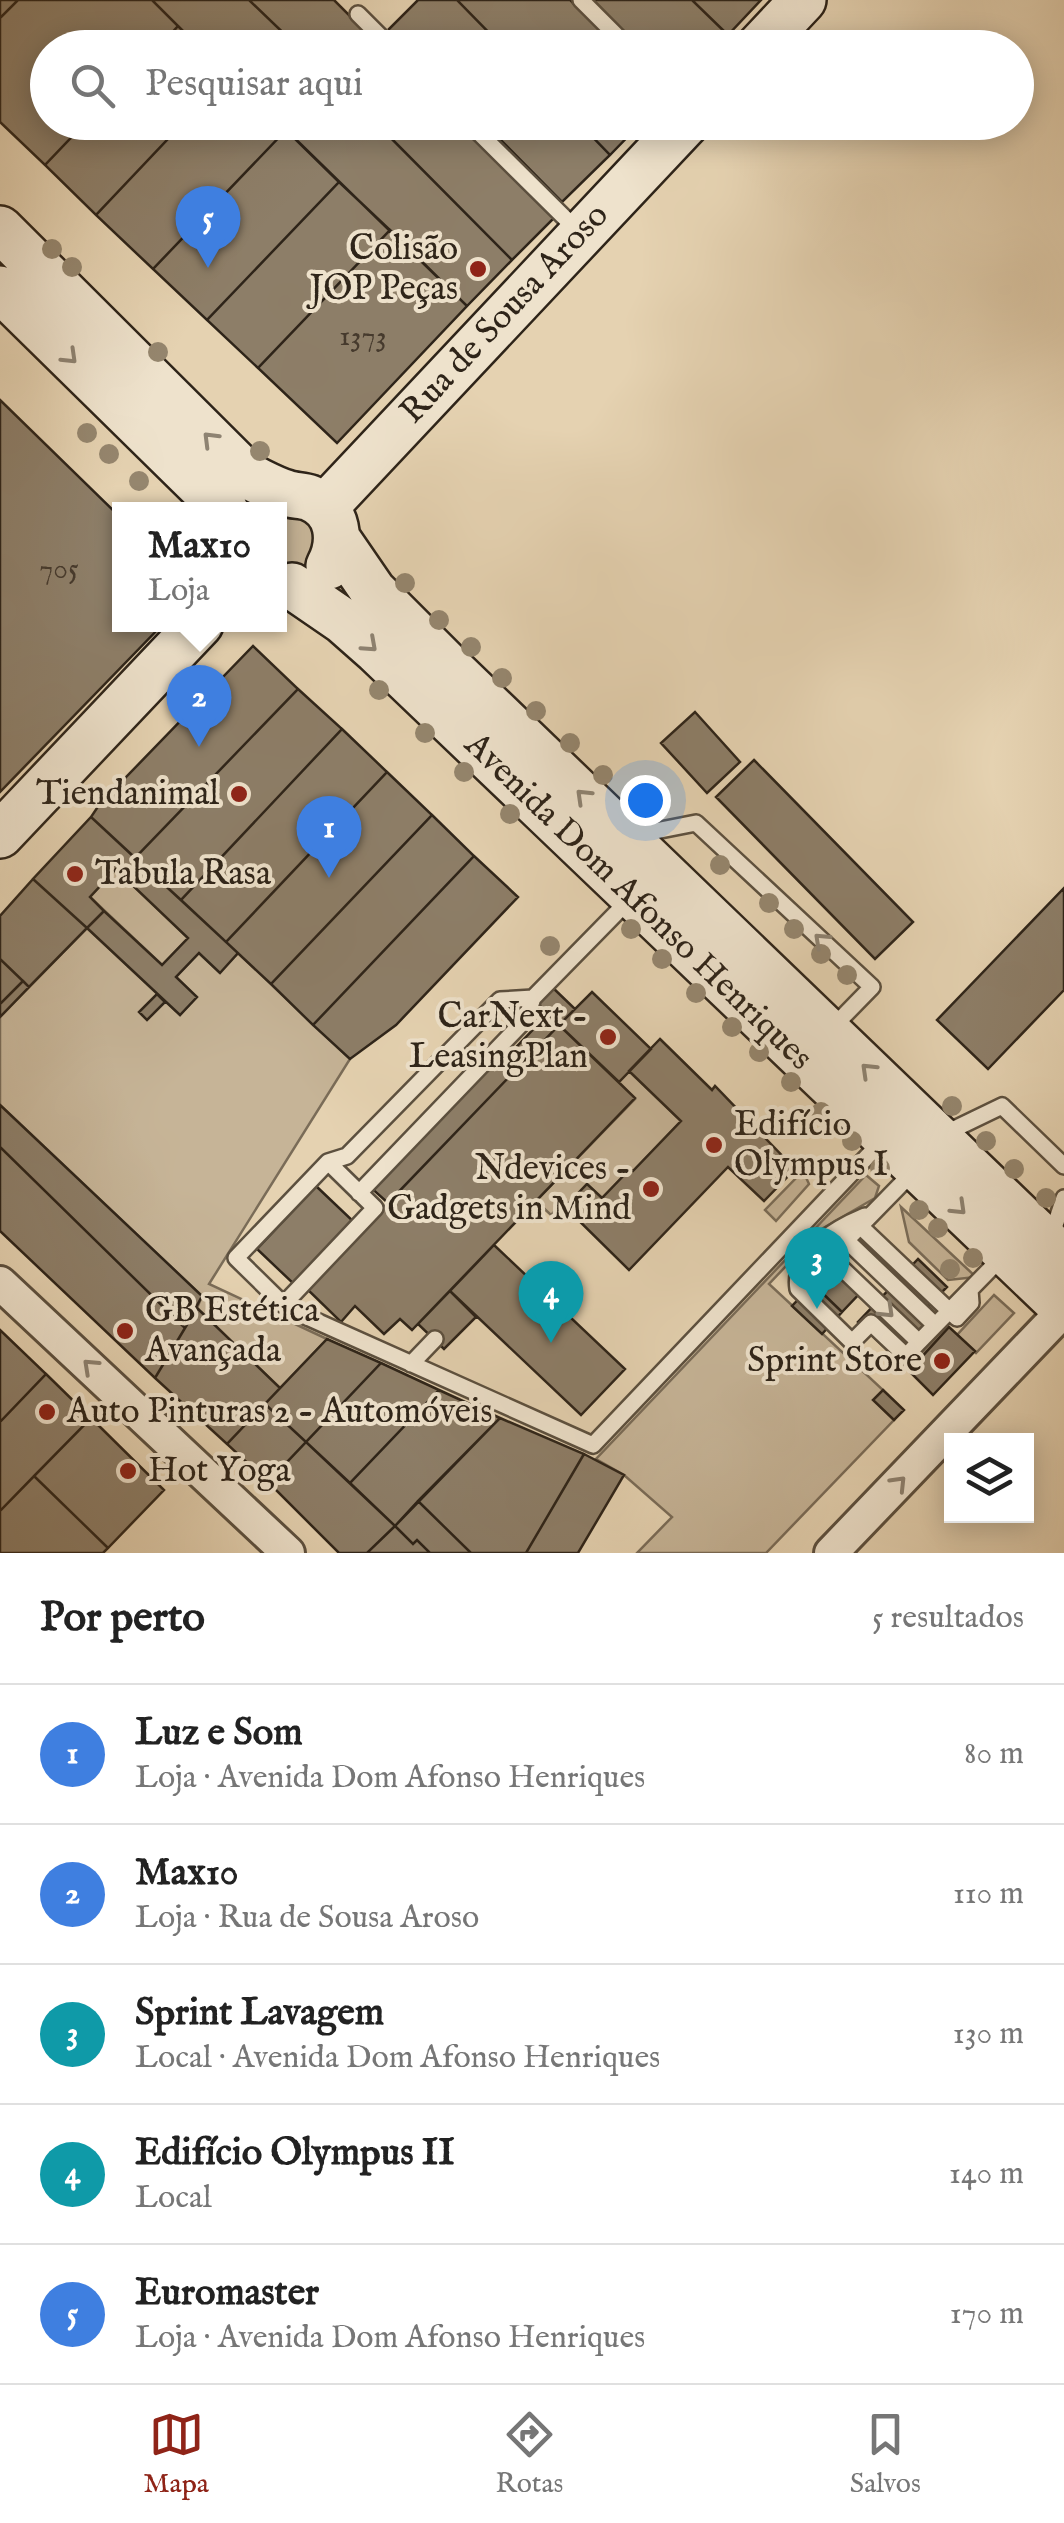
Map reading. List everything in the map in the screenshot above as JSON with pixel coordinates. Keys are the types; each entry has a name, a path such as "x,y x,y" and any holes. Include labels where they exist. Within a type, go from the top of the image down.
{"main road":[{"path":"775,30 803,0"},
{"name":"Rua de Sousa Aroso","path":"302,512 581,234 669,140"},
{"name":"Avenida Dom Afonso Henriques","path":"0,229 248,476 302,512 373,591 828,1032 914,1148"},
{"path":"0,289 217,502"},
{"name":"Avenida Dom Afonso Henriques","path":"287,584 319,577 335,554 302,512"},
{"name":"Avenida Dom Afonso Henriques","path":"287,585 343,621 377,651 632,896 914,1148 1040,1252 1064,1309"},
{"path":"0,835 138,680 191,632"}],"street":[{"path":"0,1283 288,1553"},
{"path":"831,1553 1064,1309"}],"lane":[{"path":"581,0 611,30"},
{"path":"358,14 374,30"},
{"path":"486,140 581,234"},
{"path":"625,836 696,823 872,987 828,1032"},
{"path":"359,1193 526,1018 533,998 632,896"},
{"path":"533,998 500,1000 347,1156 328,1162 236,1258 284,1304 593,1446 914,1148 1002,1106 1064,1166"},
{"path":"914,1148 873,1213 830,1257 919,1342"},
{"path":"284,1304 375,1208 328,1162"},
{"path":"873,1213 844,1224 810,1254 800,1266 798,1289 852,1342 871,1322 906,1356 970,1290 1040,1252 1064,1198"},
{"path":"860,1226 949,1311"},
{"path":"846,1240 935,1325"},
{"path":"411,1364 435,1340"}],"shaded area":[{"path":"287,509 321,528 310,565 301,569 287,568"},
{"path":"116,869 188,938 162,965 90,897"},
{"path":"87,928 180,1015 196,997 176,977 199,953 219,972 238,953 350,1059 209,1284 327,1339 280,1388 197,1308 202,1296 0,1105 0,1017"},
{"path":"629,1071 681,1121 602,1198 587,1184 565,1207 561,1205 551,1215 536,1201 635,1099 619,1082"},
{"path":"803,1171 809,1184 776,1221 765,1210"},
{"path":"866,1175 879,1186 875,1198 820,1230 769,1284 883,1390 874,1400 894,1420 766,1553 637,1553 672,1517 624,1475 596,1459"},
{"path":"901,1207 976,1277 948,1280 909,1242"},
{"path":"994,1295 1014,1313 976,1353 957,1335"}],"building":[{"path":"0,0 18,0 0,18"},
{"path":"18,0 152,0 178,26 174,30 30,30 30,140 69,140 45,165 0,122 0,18"},
{"path":"152,0 249,0 280,30 182,30"},
{"path":"249,0 334,0 364,30 280,30"},
{"path":"418,0 457,0 486,30 390,30"},
{"path":"457,0 570,0 599,30 486,30"},
{"path":"593,0 692,0 723,30 622,30"},
{"path":"692,0 761,0 733,30 723,30"},
{"path":"69,140 167,140 96,215 45,165"},
{"path":"167,140 276,140 153,269 96,215"},
{"path":"276,140 296,140 339,182 207,320 153,269"},
{"path":"296,140 393,140 512,260 467,306"},
{"path":"393,140 476,140 554,218 512,260"},
{"path":"501,140 595,140 610,155 562,202"},
{"path":"595,140 625,140 610,155"},
{"path":"339,182 390,230 258,368 207,320"},
{"path":"390,230 467,306 337,443 258,368"},
{"path":"0,400 112,509 112,632 155,632 0,792"},
{"path":"253,646 298,689 135,858 91,817"},
{"name":"Tiendanimal","path":"298,689 342,729 181,900 135,858"},
{"path":"695,712 740,762 707,793 661,743"},
{"path":"342,729 387,772 226,942 181,900"},
{"path":"754,760 913,922 875,959 716,797"},
{"path":"387,772 432,815 271,984 226,942"},
{"path":"432,815 474,856 313,1025 271,984"},
{"name":"Tabula Rasa","path":"91,817 143,865 128,881 116,869 90,897 104,911 87,928 33,879"},
{"path":"474,856 518,897 396,1025 350,1059 313,1025"},
{"path":"143,865 238,953 220,973 199,953 176,977 197,997 180,1015 87,928 104,911 162,965 188,938 128,881"},
{"path":"33,879 87,928 29,987 0,959 0,916"},
{"path":"1064,888 1064,990 988,1069 937,1020"},
{"path":"0,959 23,981 0,1004"},
{"path":"23,981 29,987 0,1017 0,1004"},
{"path":"551,986 575,1009 559,1025 536,1002"},
{"path":"592,992 651,1049 619,1082 559,1025"},
{"path":"157,994 165,1002 147,1020 139,1012"},
{"path":"548,1014 559,1025 388,1203 369,1186 486,1053 498,1066"},
{"path":"559,1025 635,1098 412,1330 400,1319 384,1334 355,1306 341,1322 306,1288"},
{"name":"Edifício Olympus I","path":"660,1039 712,1090 715,1086 795,1169 764,1201 728,1167 629,1270 565,1207 587,1184 602,1198 681,1121 629,1071"},
{"path":"0,1105 202,1296 185,1328 0,1147"},
{"path":"0,1147 185,1328 155,1378 0,1231"},
{"path":"316,1186 355,1223 296,1286 257,1249"},
{"path":"494,1245 625,1369 581,1415 450,1291"},
{"path":"918,1259 947,1287 928,1306 949,1327 909,1371 858,1322"},
{"path":"831,1265 861,1292 842,1312 813,1284"},
{"path":"813,1284 842,1312 822,1334 792,1306"},
{"path":"450,1291 476,1317 444,1349 418,1324"},
{"path":"197,1308 280,1388 227,1444 155,1378"},
{"name":"Sprint Store","path":"949,1327 975,1351 933,1395 909,1371"},
{"path":"0,1330 46,1374 0,1422"},
{"path":"327,1339 381,1363 306,1442 265,1404"},
{"path":"381,1363 439,1390 350,1483 306,1442"},
{"path":"46,1374 91,1418 0,1511 0,1422"},
{"path":"439,1390 500,1418 395,1526 350,1483"},
{"path":"883,1390 904,1410 894,1420 873,1400"},
{"path":"265,1404 306,1442 268,1482 227,1444"},
{"path":"91,1418 164,1490 108,1548 34,1476"},
{"path":"500,1418 584,1454 526,1553 471,1553 418,1501"},
{"path":"306,1442 395,1526 367,1553 339,1553 268,1482"},
{"path":"584,1454 624,1475 578,1553 526,1553"},
{"path":"34,1476 108,1548 103,1553 0,1553 0,1511"},
{"path":"418,1501 471,1553 430,1553 417,1540 413,1544 395,1526"},
{"path":"395,1526 413,1544 417,1540 430,1553 367,1553"}],"place":[{"name":"Euromaster","path":"208,268"},
{"name":"Colisão JOP Peças","path":"478,269"},
{"name":"Max10","path":"199,747"},
{"name":"Tiendanimal","path":"239,794"},
{"name":"Tabula Rasa","path":"75,874"},
{"name":"Luz e Som","path":"329,878"},
{"name":"CarNext - LeasingPlan","path":"608,1037"},
{"name":"Edifício Olympus I","path":"714,1145"},
{"name":"Ndevices - Gadgets in Mind","path":"651,1189"},
{"name":"Sprint Lavagem","path":"817,1309"},
{"name":"GB Estética Avançada","path":"125,1331"},
{"name":"Edifício Olympus II","path":"551,1343"},
{"name":"Sprint Store","path":"942,1361"},
{"name":"Auto Pinturas 2 - Automóveis","path":"47,1412"},
{"name":"Hot Yoga","path":"128,1471"}]}
